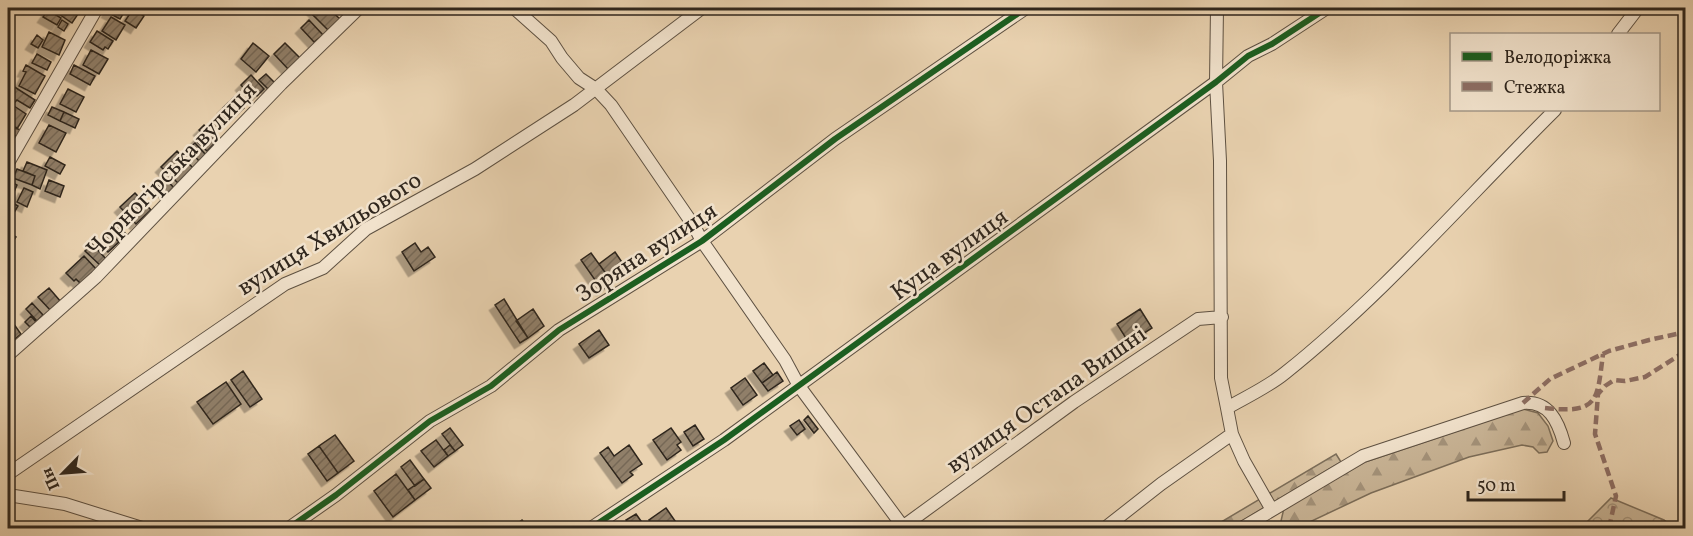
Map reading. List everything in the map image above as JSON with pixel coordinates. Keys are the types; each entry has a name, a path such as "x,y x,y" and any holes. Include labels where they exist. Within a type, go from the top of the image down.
{"street":[{"path":"8,164 97,8"},
{"name":"Чорногірська вулиця","path":"8,355 96,277 281,84 359,8"},
{"path":"513,8 551,42 579,78 596,89 611,105 784,360 799,386 902,528"},
{"name":"вулиця Хвильового","path":"8,474 285,284 323,268 373,225 475,169 596,89 702,8"},
{"name":"Зоряна вулиця","path":"289,528 336,495 430,421 491,386 559,330 702,241 835,139 1026,8"},
{"path":"1217,8 1221,378 1232,434 1244,461 1272,510"},
{"name":"Куца вулиця","path":"591,528 724,440 1216,82 1248,56 1272,44 1327,8"},
{"path":"1619,33 1638,8"},
{"path":"1227,408 1284,374 1367,300 1417,253 1554,111"},
{"name":"вулиця Остапа Вишні","path":"902,528 1074,402 1198,319 1222,317"},
{"path":"1242,528 1363,456 1523,404 1534,402 1545,408 1560,428 1564,443"},
{"path":"1106,528 1161,484 1232,434"},
{"path":"8,495 64,504 142,528"}],"green space":[{"path":"1523,409 1538,413 1548,426 1553,441 1547,452 1539,453 1533,447 1522,445 1469,457 1371,493 1297,528 1284,528 1281,521 1284,508 1365,462"},
{"path":"1336,454 1341,462 1230,528 1211,528"},
{"path":"1611,498 1664,520 1674,528 1581,528"}],"building":[{"path":"44,8 60,8 56,14"},
{"path":"63,8 74,8 80,11 72,23 59,14"},
{"path":"110,8 126,8 123,14"},
{"path":"110,8 123,14 120,19 107,12"},
{"path":"328,8 340,19 328,30 313,15 316,13 312,9"},
{"path":"133,9 144,16 136,28 125,21"},
{"path":"48,10 61,18 57,25 43,17"},
{"path":"111,17 125,25 116,40 102,31"},
{"path":"62,20 68,24 64,31 58,27"},
{"path":"309,20 323,35 314,42 301,28"},
{"path":"97,31 113,41 108,49 105,47 103,50 90,42"},
{"path":"49,32 65,40 59,55 42,47"},
{"path":"37,35 43,40 38,48 31,44"},
{"path":"253,43 269,56 256,72 241,59"},
{"path":"285,43 300,58 288,69 274,54"},
{"path":"91,50 108,59 99,74 83,65"},
{"path":"37,54 51,62 47,70 32,63"},
{"path":"26,65 45,76 35,94 19,86 26,72 23,71"},
{"path":"74,65 95,76 90,85 70,74"},
{"path":"266,74 276,84 270,91 259,80"},
{"path":"251,75 264,89 257,96 250,88 246,91 241,85"},
{"path":"13,86 35,100 30,108 17,100 15,102 8,98"},
{"path":"68,89 84,97 76,112 60,104"},
{"path":"234,97 244,108 233,118 223,108"},
{"path":"8,102 26,114 17,129 8,123"},
{"path":"52,107 64,112 60,121 48,115"},
{"path":"222,111 227,116 218,125 213,120"},
{"path":"64,112 79,119 75,128 60,121"},
{"path":"8,123 22,131 18,138 8,131"},
{"path":"49,125 66,133 56,152 39,143"},
{"path":"204,125 218,140 207,151 195,140 202,133 199,130"},
{"path":"8,131 18,138 13,144 8,141"},
{"path":"195,143 206,155 199,161 188,149"},
{"path":"177,151 194,169 179,184 161,167"},
{"path":"50,157 65,165 60,174 45,166"},
{"path":"27,162 47,170 40,189 32,185 35,176 23,171"},
{"path":"17,169 35,176 32,185 13,178"},
{"path":"163,176 175,189 167,195 156,183"},
{"path":"8,180 17,185 14,192 8,189"},
{"path":"49,180 64,186 60,197 45,191"},
{"path":"24,188 33,192 27,207 17,202"},
{"path":"135,193 151,210 136,224 120,207"},
{"path":"8,200 18,206 9,221 8,220"},
{"path":"117,225 126,234 120,239 112,230"},
{"path":"8,232 16,237 11,244 8,242"},
{"path":"109,232 119,242 108,252 99,243"},
{"path":"415,243 421,252 428,247 435,257 414,271 402,252"},
{"path":"92,244 108,261 102,267 85,251"},
{"path":"615,252 628,271 612,282 599,264"},
{"path":"591,253 612,282 602,290 581,260"},
{"path":"84,256 97,270 81,284 66,273"},
{"path":"49,288 61,302 51,311 38,297"},
{"path":"504,299 528,338 520,343 495,305"},
{"path":"32,303 43,315 37,321 26,309"},
{"path":"533,309 544,326 528,338 516,321"},
{"path":"1140,309 1152,328 1129,343 1117,324"},
{"path":"31,316 36,322 30,327 25,322"},
{"path":"11,320 21,334 9,344 8,323"},
{"path":"599,330 609,345 589,358 579,344"},
{"path":"764,363 773,375 762,383 753,371"},
{"path":"243,371 262,399 250,407 231,380"},
{"path":"777,372 783,381 768,391 762,383"},
{"path":"745,378 757,395 743,405 731,388"},
{"path":"226,382 241,404 213,424 197,402"},
{"path":"808,416 818,429 814,433 804,420"},
{"path":"799,420 805,429 797,435 790,426"},
{"path":"695,425 704,439 693,446 684,432"},
{"path":"450,428 463,445 455,451 442,434"},
{"path":"671,428 681,442 677,445 681,450 667,460 653,440"},
{"path":"335,435 354,461 338,473 319,446"},
{"path":"436,440 448,456 434,467 421,451"},
{"path":"450,445 455,451 448,456 444,450"},
{"path":"629,445 642,464 630,472 633,475 622,483 600,453 608,447 614,456"},
{"path":"319,446 338,473 327,481 308,454"},
{"path":"410,460 424,479 415,486 401,467"},
{"path":"396,474 415,500 393,517 374,491"},
{"path":"424,479 431,488 415,500 408,490"},
{"path":"666,508 680,528 655,528 649,520"},
{"path":"636,514 646,528 632,528 626,520"},
{"path":"522,520 528,528 511,528"}],"marked path":[{"path":"1523,403 1550,379 1609,351 1686,332"},
{"path":"1609,528 1616,496 1595,434 1598,394 1614,380 1625,381 1645,377 1686,351"},
{"path":"1545,408 1576,409 1592,401 1599,383 1603,354"}],"cycle path":[{"path":"289,528 336,495 430,421 491,386 559,330 702,241 835,139 1026,8"},
{"path":"591,528 724,440 1216,82 1248,56 1272,44 1327,8"}]}
